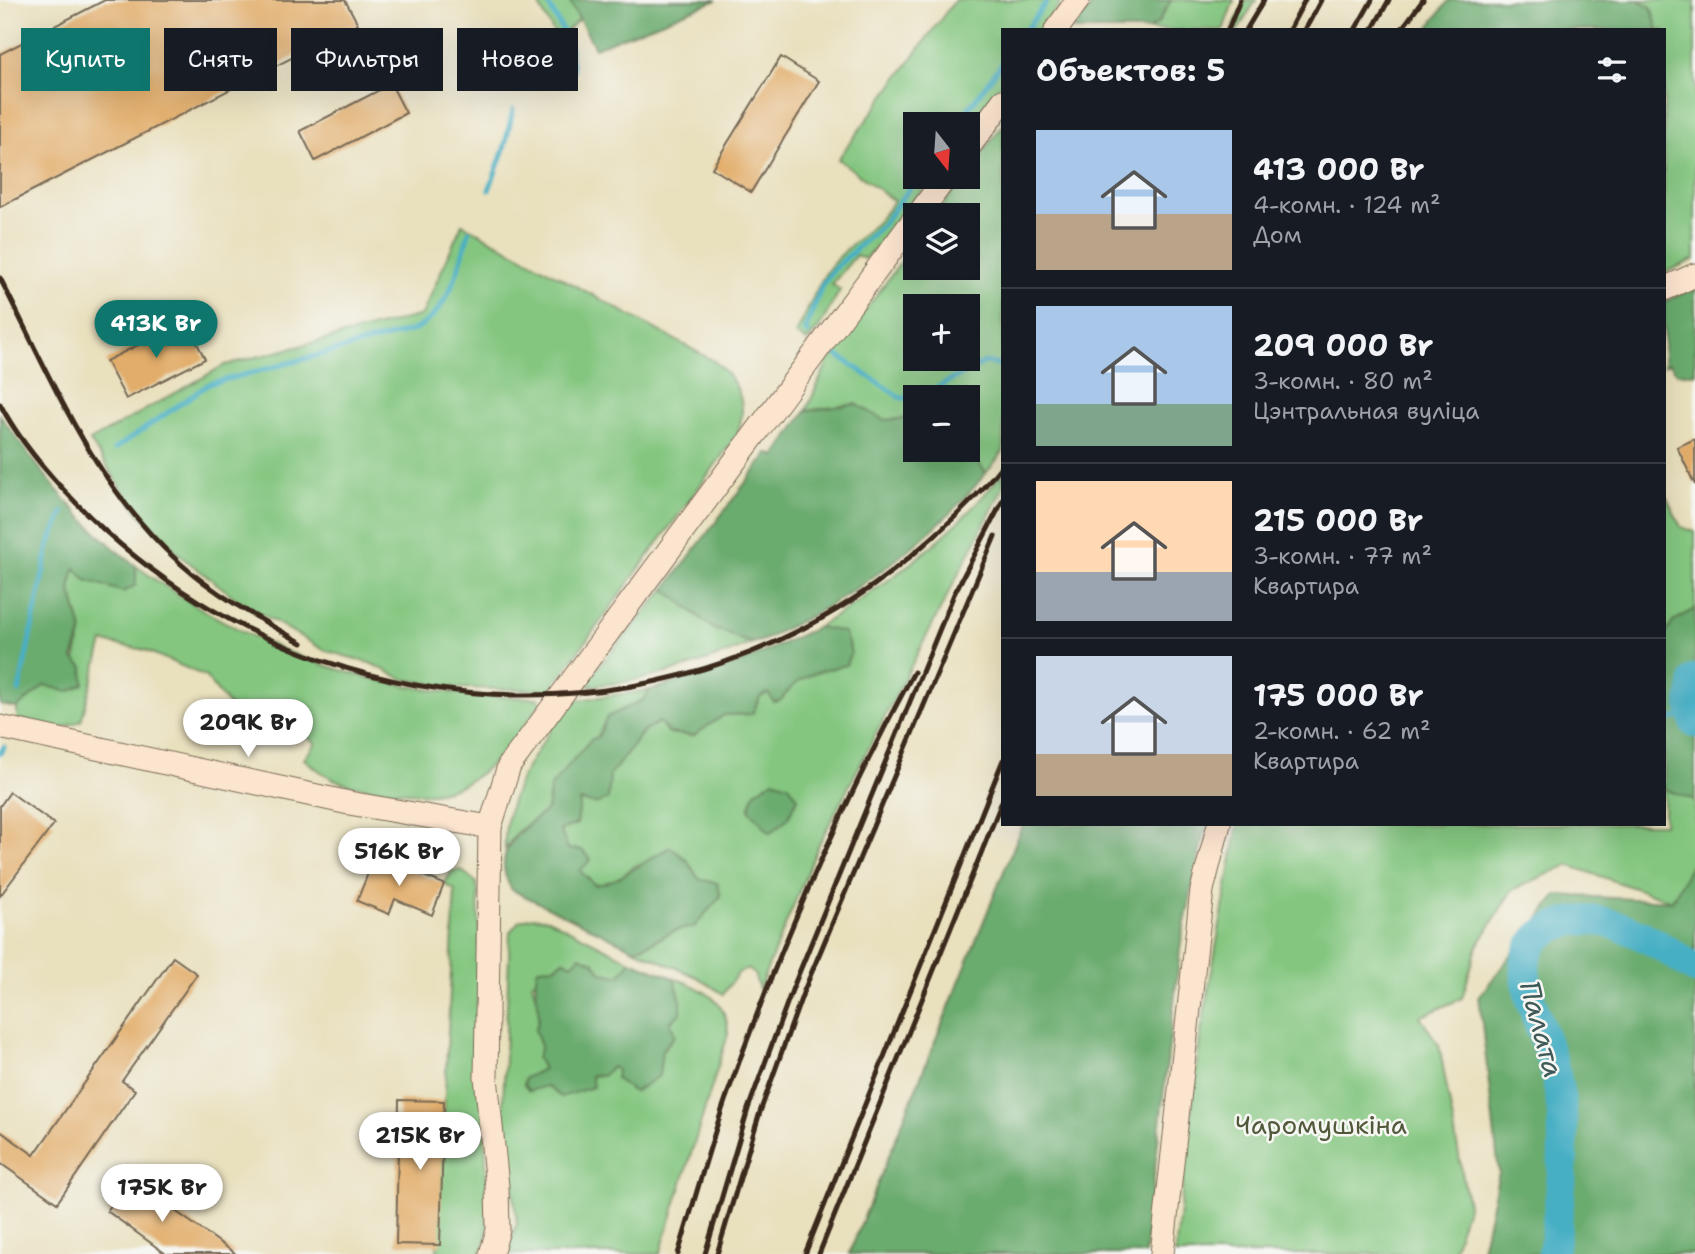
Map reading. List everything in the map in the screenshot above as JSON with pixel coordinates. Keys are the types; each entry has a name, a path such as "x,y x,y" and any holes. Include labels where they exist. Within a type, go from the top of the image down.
{"street":[{"path":"1057,28 1078,0"},
{"path":"980,132 1001,104"},
{"path":"491,1254 498,1230 497,1186 486,1077 490,827 509,766 903,234"},
{"path":"1666,288 1695,275"},
{"path":"0,727 349,803 490,827"},
{"path":"1162,1254 1202,890 1218,826"}],"green space":[{"path":"536,0 569,0 579,19 570,28 551,28"},
{"path":"569,0 717,0 595,48"},
{"path":"955,0 1063,0 1042,28 1001,28 1001,85 980,113 903,112 903,189 923,189 913,203 903,203 903,216 896,226 864,259 856,255 832,284 840,290 819,328 807,341 795,334 824,275 838,258 879,220 894,201 838,159"},
{"path":"1095,0 1171,0 1158,23 1151,28 1074,28"},
{"path":"1171,0 1234,0 1224,28 1151,28 1158,23"},
{"path":"1245,0 1256,0 1239,28 1233,28"},
{"path":"1449,0 1638,0 1651,7 1657,28 1428,28"},
{"path":"1638,0 1695,0 1695,259 1666,272 1666,28 1657,28 1651,7"},
{"path":"1001,128 1001,454 986,473 978,462 980,462 980,385 903,385 903,419 884,420 856,404 806,411 828,361 903,259 903,280 980,280 980,203 945,203 955,189 980,189 980,156"},
{"path":"462,224 714,361 736,386 742,406 742,416 735,438 550,690 457,688 403,679 370,663 324,650 241,602 183,558 139,514 90,441 225,365 422,315"},
{"path":"1695,287 1695,374 1677,373 1669,363 1666,365 1666,301"},
{"path":"856,404 884,420 903,419 903,462 978,462 986,473 944,519 866,582 811,616 766,639 759,642 745,641 715,630 665,589 768,453 775,456 806,411"},
{"path":"0,415 79,515 136,566 136,585 123,592 86,580 75,568 70,588 82,630 73,659 83,667 84,684 68,692 45,685 17,708 0,705"},
{"path":"1001,474 1001,492 818,846 759,989 754,974 748,969 738,973 723,994 697,977 634,949 670,932 717,883 699,879 686,859 636,865 615,882 595,885 579,871 590,860 568,849 560,830 577,824 580,801 610,775 644,731 660,722 669,733 693,736 724,715 752,714 760,697 769,693 781,700 801,680 818,672 846,665 844,633 818,627 917,558 963,518"},
{"path":"1666,496 1681,527 1695,532 1695,609 1674,621 1666,633"},
{"path":"136,566 183,598 230,625 278,648 326,666 376,680 428,689 482,696 539,698 541,703 508,747 481,773 450,790 431,793 363,788 333,779 304,759 316,743 266,712 231,708 205,676 145,650 103,642 81,721 59,729 17,719 17,708 45,685 68,692 82,630 70,588 75,567 136,585"},
{"path":"665,589 715,630 755,642 670,672 627,682 582,686"},
{"path":"1695,609 1695,800 1666,790 1666,633 1674,621"},
{"path":"818,627 844,632 851,652 846,665 818,672 801,680 781,700 774,702 768,693 760,697 752,714 724,715 693,736 669,733 659,722 643,731 610,775 608,799 596,804 580,801 577,824 560,830 568,849 582,850 591,859 580,871 595,885 624,875 670,847 686,859 699,879 717,883 721,896 693,928 677,930 634,949 512,890 504,864 510,844 526,826 547,810 551,786 590,740 598,737 607,717 643,700 650,690 740,663"},
{"path":"650,690 644,700 607,717 598,737 551,786 547,810 516,833 505,849 506,828 516,789 525,770 571,701"},
{"path":"773,780 789,785 798,798 787,819 770,833 749,809 755,792"},
{"name":"Чаромушкіна","path":"1666,790 1695,800 1695,858 1672,901 1568,865 1512,890 1477,947 1462,998 1420,1017 1439,1045 1468,1205 1452,1254 1175,1254 1200,1038 1238,826 1666,826"},
{"path":"1022,826 1207,826 1181,942 1145,1254 849,1254"},
{"path":"1695,858 1695,1254 1481,1254 1499,1173 1479,997 1557,895 1672,901"},
{"path":"461,870 476,882 478,892 488,1230 482,1254 437,1254 455,890 444,884 452,871"},
{"path":"533,917 548,919 631,961 619,976 602,973 594,962 572,964 564,960 532,983 541,1017 535,1030 541,1046 546,1086 561,1097 591,1074 612,1067 617,1069 662,1051 675,1035 670,1022 681,1001 674,978 712,997 724,1012 728,1034 660,1254 505,1254 517,1223 503,1105 510,932 519,921"},
{"path":"580,956 594,962 602,973 619,976 631,961 674,978 681,1001 681,1013 670,1022 675,1035 662,1051 659,1076 634,1092 616,1079 617,1070 612,1067 602,1076 591,1075 593,1087 561,1097 546,1086 529,1091 524,1085 525,1078 543,1069 537,1058 541,1046 535,1030 539,1015 536,984 538,968 555,967 564,960 572,964"}],"building":[{"path":"105,0 345,0 358,24 350,28 291,28 291,58 277,65 277,28 164,28 164,91 227,91 0,207 0,54 21,43 21,91 150,91 150,28 51,28"},
{"path":"781,57 819,81 751,192 712,168"},
{"path":"377,91 395,91 406,113 315,161 300,131"},
{"path":"186,321 205,359 126,399 106,361"},
{"path":"1695,439 1695,485 1677,447"},
{"path":"10,792 54,824 0,896 0,806"},
{"path":"375,856 444,884 432,915 395,899 389,914 357,901"},
{"path":"173,957 197,974 122,1081 135,1090 57,1203 0,1163 0,1131 34,1155"},
{"path":"399,1100 444,1101 440,1245 396,1244"},
{"path":"130,1179 236,1254 166,1254 107,1211"}],"waterway":[{"path":"546,0 561,28"},
{"path":"1027,28 1048,0"},
{"path":"966,112 1001,65"},
{"path":"489,190 504,149 513,110"},
{"path":"808,333 805,330 822,285 834,269 883,224 909,189"},
{"path":"115,449 209,384 414,330 426,322 445,300 457,274 469,232"},
{"path":"837,355 903,398"},
{"path":"942,385 985,362 1001,366"},
{"path":"19,691 49,545 63,512"},
{"name":"Палата","path":"1695,679 1691,703 1695,723"},
{"path":"1666,720 1692,715"},
{"path":"0,753 4,747"},
{"name":"Палата","path":"1553,1254 1562,1169 1563,1126 1555,1070 1530,997 1525,967 1528,952 1541,935 1564,923 1584,920 1604,922 1643,936 1695,969"}],"railway":[{"path":"1229,28 1240,0"},
{"path":"1247,28 1264,0"},
{"path":"1290,28 1305,0"},
{"path":"1306,28 1321,0"},
{"path":"1356,28 1372,0"},
{"path":"1373,28 1389,0"},
{"path":"1402,28 1423,0"},
{"path":"0,278 77,430 99,466 151,534 181,564 209,586 302,643"},
{"path":"0,404 43,467 100,526 137,558 226,617 322,660 422,686 525,695 628,687 728,661 823,617 911,556 960,512 1001,466"},
{"path":"705,1254 748,1109 792,990 954,594 1001,504"},
{"path":"717,1254 760,1112 803,993 995,536"},
{"path":"678,1254 725,1101 766,991 835,829 914,672"},
{"path":"805,1254 1001,765"},
{"path":"819,1254 1001,804"}]}
